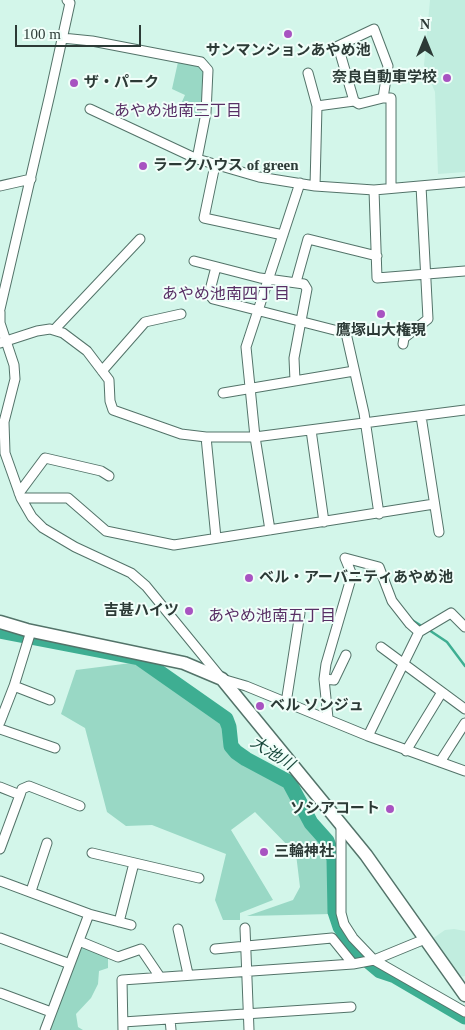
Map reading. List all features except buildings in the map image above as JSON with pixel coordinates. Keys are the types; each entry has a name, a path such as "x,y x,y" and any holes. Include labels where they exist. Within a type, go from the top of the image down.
{"street":[{"path":"67,0 70,3 31,179 4,273 0,310 3,342 14,365 14,379 4,422 3,438 8,461 20,496 32,517 43,528 75,547 131,574 146,586 341,824 465,996"},
{"path":"354,101 338,46 374,29 388,66 383,98"},
{"path":"62,38 92,41 201,62 208,70 206,123 197,159"},
{"path":"308,73 317,106 315,186"},
{"path":"317,106 354,101 359,104 390,98 391,188"},
{"path":"90,109 197,159 259,177 315,186 374,190 465,182"},
{"path":"215,165 204,218 283,235"},
{"path":"0,186 31,179"},
{"path":"270,530 255,437 246,347 300,183"},
{"path":"403,344 404,338 428,319 421,186"},
{"path":"374,190 377,278 465,270"},
{"path":"54,330 140,239"},
{"path":"296,282 308,239 377,256"},
{"path":"194,261 260,278 304,284 307,289 294,358 295,380"},
{"path":"216,267 209,294 213,300 346,332 365,424 379,514"},
{"path":"102,371 145,322 181,314"},
{"path":"3,342 37,331 54,330 74,340 87,351 109,380 110,401 114,410 181,434 206,437 255,437 465,410"},
{"path":"223,393 354,371"},
{"path":"420,416 439,532"},
{"path":"312,430 324,522"},
{"path":"206,437 216,538"},
{"path":"20,496 45,458 101,471 109,476"},
{"path":"20,496 68,498 106,531 174,545 434,504"},
{"path":"328,718 324,679 326,664 352,575 345,558 379,566 392,600 410,624 419,632"},
{"path":"286,703 300,613"},
{"path":"368,736 419,632 451,613 465,627"},
{"path":"0,622 31,631 184,663 328,718 406,751 465,771"},
{"path":"0,722 14,686 31,631"},
{"path":"382,647 465,709"},
{"path":"324,679 334,680 346,655"},
{"path":"14,686 50,700"},
{"path":"406,751 442,692"},
{"path":"440,762 465,722"},
{"path":"0,729 55,748"},
{"path":"0,849 22,789 29,786 80,806"},
{"path":"0,788 20,795"},
{"path":"341,824 340,898 344,924 353,938 374,960 465,1012"},
{"path":"31,891 47,843"},
{"path":"92,853 199,878"},
{"path":"119,922 134,862"},
{"path":"0,881 89,914 131,925"},
{"path":"45,1030 89,914"},
{"path":"245,928 249,1030"},
{"path":"178,929 188,974"},
{"path":"0,938 70,964"},
{"path":"215,949 332,938 357,964"},
{"path":"351,1007 170,1018 123,1026 122,980 188,974 357,964 374,960 425,939"},
{"path":"79,941 118,956 141,949 160,977"},
{"path":"0,993 51,1012"},
{"path":"170,1018 171,1030"}],"shaded area":[{"name":"奈良自動車学校","path":"430,0 465,0 465,172 438,174 435,92 424,65"},
{"path":"178,62 200,67 204,72 202,116 180,106 185,95 172,89"},
{"path":"139,662 220,720 232,754 287,785 329,857 331,914 247,916 293,900 300,887 296,854 255,812 231,830 273,900 240,913 240,920 223,920 215,900 226,854 152,825 126,826 107,812 85,728 61,714 76,670"},
{"path":"445,930 465,931 465,976 459,977 432,939"},
{"path":"82,945 108,956 108,968 99,971 98,984 91,998 76,1014 78,1027 83,1030 50,1030"}],"waterway":[{"path":"412,620 420,625"},
{"path":"429,630 447,642 465,666"},
{"name":"大池川","path":"0,631 139,658 226,719 231,746 246,759 289,782 311,823 327,841 334,859 335,912 340,927 355,950 380,971 395,976 465,1017"}],"place":[{"name":"サンマンションあやめ池","path":"288,34"},
{"name":"奈良自動車学校","path":"447,78"},
{"name":"ザ・パーク","path":"74,83"},
{"name":"ラークハウス of green","path":"143,166"},
{"name":"鷹塚山大権現","path":"381,314"},
{"name":"ベル・アーバニティあやめ池","path":"249,578"},
{"name":"吉甚ハイツ","path":"189,611"},
{"name":"ベル ソンジュ","path":"260,706"},
{"name":"ソシアコート","path":"390,809"},
{"name":"三輪神社","path":"264,852"}],"district":[{"name":"あやめ池南三丁目","path":"178,112"},
{"name":"あやめ池南四丁目","path":"226,295"},
{"name":"あやめ池南五丁目","path":"272,617"}]}
